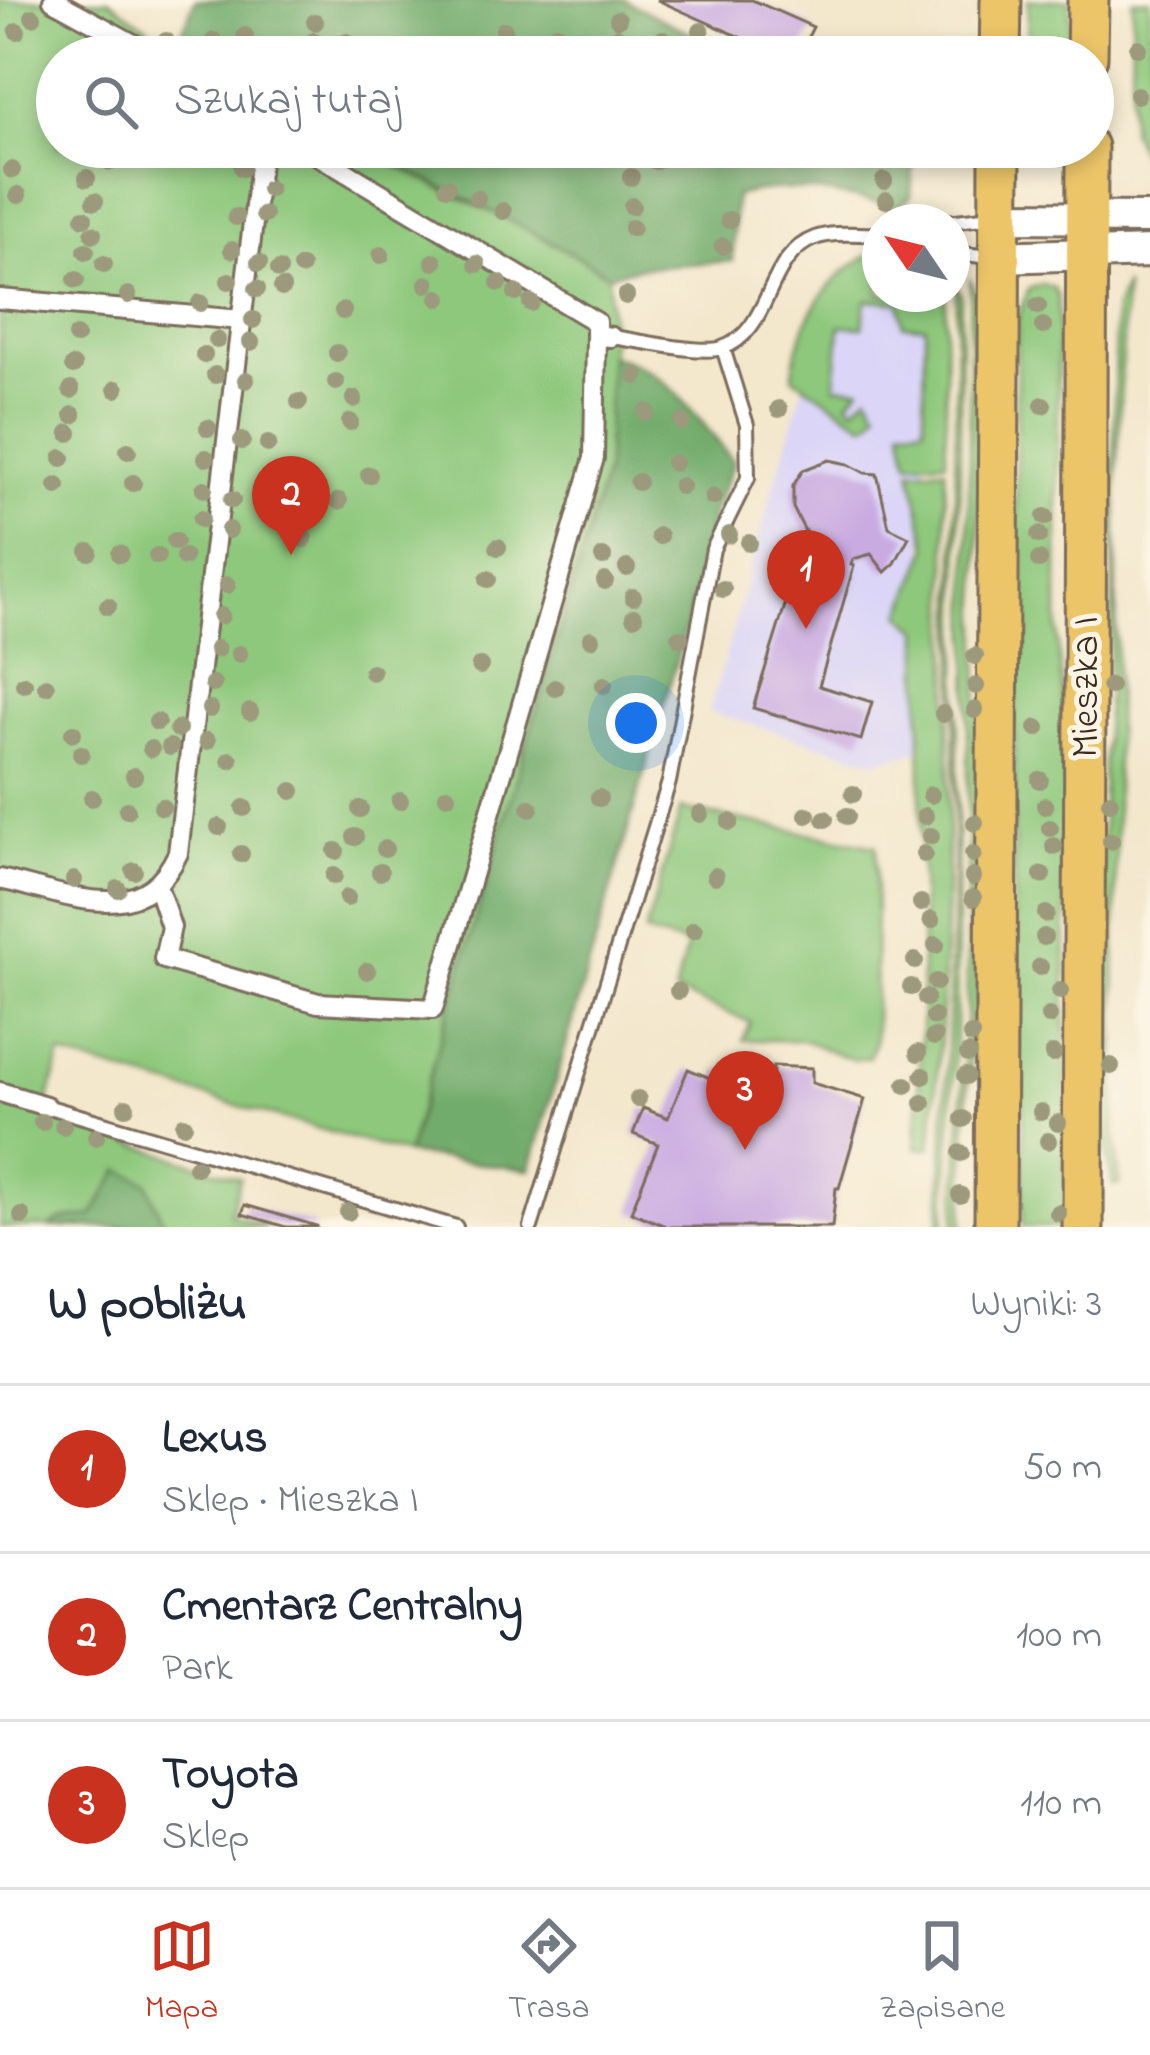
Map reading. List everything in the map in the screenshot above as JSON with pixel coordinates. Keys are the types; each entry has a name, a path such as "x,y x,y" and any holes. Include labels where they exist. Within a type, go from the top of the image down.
{"main road":[{"path":"1000,36 1001,0"},
{"path":"1088,0 1088,36"},
{"path":"995,1227 1000,168"},
{"name":"Mieszka I","path":"1083,1227 1087,168"}],"street":[{"path":"53,0 119,36"},
{"path":"0,879 106,902 132,900 169,873 178,853 259,168"},
{"path":"157,885 171,927 164,959 318,1004 433,1009 594,458 604,336 596,322 339,168"},
{"path":"999,217 1150,252"},
{"path":"999,257 1150,218"},
{"path":"0,299 241,320"},
{"path":"0,1092 46,1106"}],"lane":[{"path":"970,220 999,217"},
{"path":"604,336 698,350 723,348 748,330 782,266 801,246 815,238 862,235"},
{"path":"970,255 999,257"},
{"path":"531,1227 669,782 712,549 748,478 747,425 723,348"},
{"path":"46,1106 456,1227"}],"shaded area":[{"path":"862,297 862,312 930,312 919,751 876,761 709,712 827,304"}],"green space":[{"path":"0,0 109,0 159,36 36,36 36,168 401,168 543,235 608,275 611,337 606,470 407,1154 61,1055 44,1116 240,1178 230,1214 267,1227 0,1227"},
{"path":"195,0 624,0 695,36 181,36"},
{"path":"1028,0 1070,0 1070,36 1027,36"},
{"path":"1133,0 1150,0 1150,174 1130,130"},
{"path":"404,168 913,168 911,196 902,204 776,189 735,196 733,261 641,267 608,275"},
{"path":"861,260 863,327 840,326 835,386 860,388 848,402 854,408 868,394 878,411 864,424 793,377 801,337 818,301"},
{"path":"970,278 980,303 977,1007 968,1083 963,1227 955,1227 967,1010"},
{"path":"1042,284 1054,288 1058,297 1058,641 1066,743 1065,1227 1023,1227 1023,1108 1013,1028 1017,319 1029,289"},
{"path":"1125,285 1117,485 1115,1133 1120,1184 1113,1185 1102,1123 1103,766 1113,609 1115,309"},
{"path":"901,312 945,312 946,461 909,462 902,427 924,426 925,326 903,325"},
{"path":"956,312 961,312 956,1032 945,1227 940,1227 954,883"},
{"path":"610,356 630,361 665,383 734,462 715,507 683,638 530,1170 407,1154 606,470"},
{"path":"945,468 947,894 931,1148 916,1148 922,1009 920,630 902,615 928,547 911,470"},
{"path":"681,809 876,846 875,1042 869,1057 854,1060 803,1040 743,1040 750,1022 675,992 687,945 645,933"},
{"path":"120,1170 147,1182 165,1227 51,1227 60,1220 92,1216"}],"building":[{"path":"657,0 752,0 813,27 808,36 738,36"},
{"path":"829,460 877,474 889,527 909,537 885,572 871,554 853,559 819,686 872,702 861,740 753,708 807,535 793,508 793,486 803,470"},
{"path":"773,1066 812,1068 812,1083 865,1099 836,1188 832,1227 668,1227 631,1212 658,1144 633,1134 643,1108 668,1118 688,1069 715,1080 719,1069 772,1090"},
{"path":"245,1205 317,1227 286,1227 242,1214"}],"place":[{"name":"Cmentarz Centralny","path":"291,555"},
{"name":"Lexus","path":"806,629"},
{"name":"Toyota","path":"745,1150"}]}
